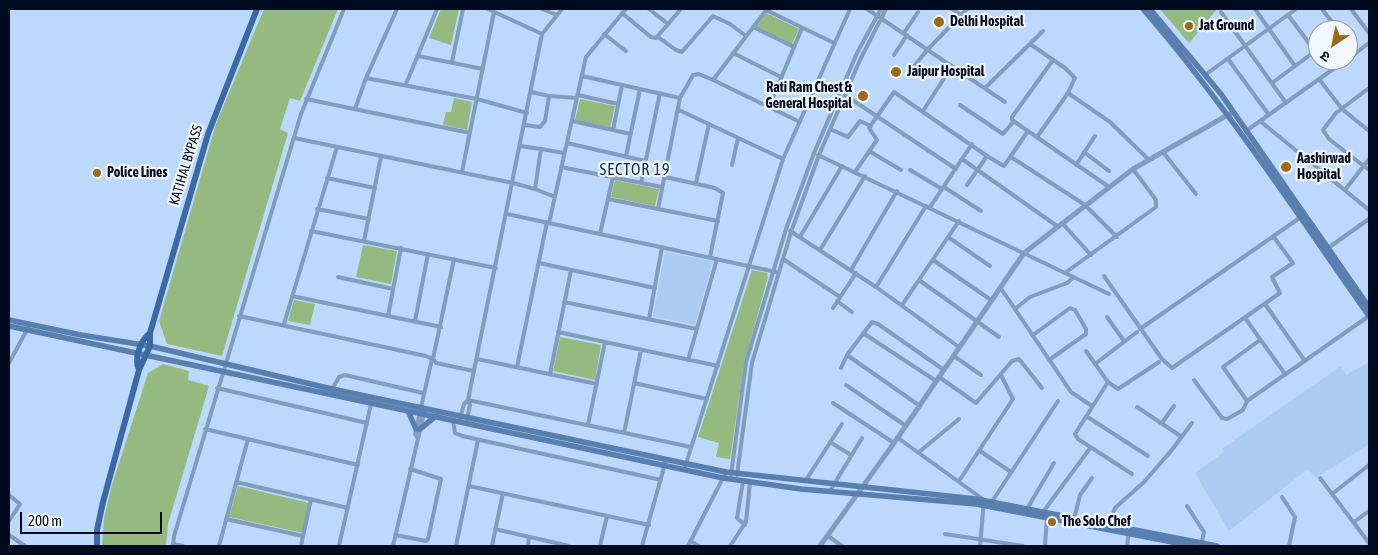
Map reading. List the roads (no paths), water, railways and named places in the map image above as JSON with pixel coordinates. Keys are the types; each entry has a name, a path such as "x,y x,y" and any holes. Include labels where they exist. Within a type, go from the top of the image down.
{"main road":[{"name":"KATIHAL BYPASS","path":"97,546 97,530 103,502 139,370 150,346 150,333 208,134 258,9"},
{"path":"1144,9 1203,76"},
{"path":"1150,9 1231,114 1350,284 1369,307"},
{"path":"1231,114 1246,131 1302,216 1328,248 1369,316"},
{"path":"9,320 28,327 147,356 223,367"},
{"path":"9,326 28,327 141,344 223,367 330,392 731,476 862,487 987,503 1027,509 1045,515 1109,525 1129,532"},
{"name":"KATIHAL BYPASS","path":"139,370 141,344 150,333"},
{"path":"330,392 371,404 408,411 422,410 436,416 461,420"},
{"path":"408,411 418,429 436,416"},
{"path":"731,476 747,482 830,491 987,503 1197,545 1217,546"}],"street":[{"path":"183,546 173,545 223,367 306,99 344,9"},
{"path":"355,109 366,78 396,9"},
{"path":"406,84 438,9"},
{"path":"452,62 463,9"},
{"path":"488,9 542,34"},
{"path":"542,9 557,15"},
{"path":"562,9 542,34 468,400 464,404 461,420 453,430 457,434 478,440 661,480"},
{"path":"517,367 586,57 626,9"},
{"path":"649,9 668,24"},
{"path":"658,37 681,9"},
{"path":"713,80 766,9 834,44"},
{"path":"685,467 784,159 850,9"},
{"path":"867,9 879,15 1005,102"},
{"path":"688,546 731,476 752,363 791,232 819,155 881,9"},
{"path":"731,476 746,362 786,229 814,153 857,53 879,15 886,9"},
{"path":"952,9 961,15"},
{"path":"911,70 928,49 968,9"},
{"path":"1254,9 1295,66"},
{"path":"1322,9 1330,20"},
{"path":"1351,9 1369,33"},
{"path":"1203,76 1292,11 1308,37"},
{"path":"462,172 494,12"},
{"path":"894,55 918,12"},
{"path":"1221,12 1286,103"},
{"path":"622,13 651,37 658,37 682,52 713,16 730,24 746,36"},
{"path":"753,27 794,47"},
{"path":"769,107 802,28"},
{"path":"986,88 1043,32"},
{"path":"604,34 626,51"},
{"path":"1358,52 1369,43"},
{"path":"1030,44 1075,78 1068,93 1037,138"},
{"path":"733,54 781,77"},
{"path":"418,56 483,69"},
{"path":"1272,83 1308,56"},
{"path":"1228,59 1269,115"},
{"path":"1053,60 1012,117 1014,122 1109,188"},
{"path":"922,111 952,66"},
{"path":"1246,131 1332,70"},
{"path":"658,209 680,98 693,75 699,74 713,80 800,122"},
{"path":"582,76 680,98"},
{"path":"366,78 477,98 527,113"},
{"path":"1319,79 1342,109 1369,131"},
{"path":"613,130 622,84"},
{"path":"1369,88 1342,109 1323,130 1329,138 1369,170"},
{"path":"626,156 640,89"},
{"path":"531,92 549,96 577,97 618,104"},
{"path":"855,172 877,140 869,130 870,126 893,92 1004,166 1028,131"},
{"path":"641,182 660,93"},
{"path":"1068,93 1110,122 1149,160"},
{"path":"845,95 956,169"},
{"path":"524,125 542,127 545,121 549,96"},
{"path":"306,99 470,133"},
{"path":"960,105 1003,134 1014,122"},
{"path":"679,110 784,159"},
{"path":"820,546 898,438 1024,253 1133,169 1231,114"},
{"path":"830,129 848,137 860,121 870,126"},
{"path":"1260,121 1369,210"},
{"path":"572,122 631,134"},
{"path":"696,183 709,124"},
{"path":"1076,164 1096,136"},
{"path":"294,138 513,183 555,196"},
{"path":"732,165 738,138"},
{"path":"567,143 645,161"},
{"path":"876,287 928,206 943,188 972,144"},
{"path":"520,146 564,153"},
{"path":"284,324 337,147"},
{"path":"536,190 541,149"},
{"path":"870,151 901,170"},
{"path":"1084,152 1109,171"},
{"path":"1163,152 1196,194"},
{"path":"814,153 897,191 1109,294"},
{"path":"364,241 381,156"},
{"path":"967,185 987,156"},
{"path":"1011,157 1085,205 1117,237"},
{"path":"1345,190 1369,159"},
{"path":"962,160 1060,224 1091,255"},
{"path":"800,237 842,166"},
{"path":"561,167 662,187"},
{"path":"1065,272 1154,210 1158,204 1133,169"},
{"path":"910,170 981,211"},
{"path":"665,176 720,190 723,193 710,257"},
{"path":"820,250 865,176"},
{"path":"600,234 613,177"},
{"path":"327,178 375,188"},
{"path":"851,270 897,191"},
{"path":"608,199 718,222"},
{"path":"317,209 369,219"},
{"path":"507,214 779,273"},
{"path":"1095,364 1124,341 1302,216"},
{"path":"1328,248 1369,219"},
{"path":"902,305 958,221"},
{"path":"786,229 876,287 959,347"},
{"path":"311,231 496,268"},
{"path":"1104,276 1139,331 1169,368 1172,368 1281,292 1272,277 1292,263 1273,236"},
{"path":"948,237 990,266"},
{"path":"649,319 662,247"},
{"path":"388,316 401,248"},
{"path":"414,321 428,254"},
{"path":"393,546 422,410 423,393 441,327 454,259"},
{"path":"688,360 717,259"},
{"path":"783,259 840,296"},
{"path":"932,260 991,300"},
{"path":"539,263 655,288"},
{"path":"550,374 571,270"},
{"path":"833,308 856,274"},
{"path":"338,277 393,289"},
{"path":"1015,309 1030,297 1067,283 1074,277"},
{"path":"919,280 999,337"},
{"path":"1000,287 1071,392 1092,406"},
{"path":"292,296 441,327"},
{"path":"837,301 852,312"},
{"path":"564,302 697,329"},
{"path":"1265,304 1305,360"},
{"path":"1033,335 1069,309 1075,310 1086,329 1086,334 1049,360"},
{"path":"239,316 284,324 432,359 436,363 474,371"},
{"path":"1194,380 1225,420 1243,410 1247,401 1369,316"},
{"path":"1107,317 1124,341"},
{"path":"1245,318 1285,374"},
{"path":"841,368 847,355 869,324 875,322 944,370"},
{"path":"9,363 28,327"},
{"path":"558,332 718,366"},
{"path":"863,333 976,403 1012,361 1019,359 1042,388"},
{"path":"1247,401 1223,367 1260,340"},
{"path":"588,425 605,342"},
{"path":"624,433 642,350"},
{"path":"1086,351 1108,382 1118,390 1159,362"},
{"path":"847,355 920,406"},
{"path":"954,356 980,375"},
{"path":"477,359 597,384"},
{"path":"959,481 1013,399 1000,375"},
{"path":"330,392 339,377 345,376 423,393"},
{"path":"1108,382 1074,434 1132,474"},
{"path":"634,383 707,399"},
{"path":"846,385 906,426"},
{"path":"217,388 367,423"},
{"path":"468,400 691,447"},
{"path":"980,546 987,503 1011,472 1058,401"},
{"path":"832,403 894,443"},
{"path":"340,546 371,404"},
{"path":"1162,423 1174,406"},
{"path":"1137,407 1182,437"},
{"path":"1086,416 1148,456"},
{"path":"919,452 959,419"},
{"path":"1109,525 1115,508 1144,482 1192,423"},
{"path":"804,482 842,424"},
{"path":"205,429 358,465"},
{"path":"830,491 862,438"},
{"path":"898,438 987,503"},
{"path":"219,546 248,439"},
{"path":"456,546 478,440"},
{"path":"830,442 851,455"},
{"path":"1045,546 1045,515 1091,447"},
{"path":"980,451 1011,472"},
{"path":"642,546 665,463"},
{"path":"1027,509 1054,463"},
{"path":"1332,494 1369,464"},
{"path":"395,536 426,541 430,531 441,478 410,469"},
{"path":"1074,519 1080,495 1092,478"},
{"path":"1320,478 1369,542"},
{"path":"236,482 348,508"},
{"path":"730,546 745,525 747,482"},
{"path":"745,525 737,518 747,482"},
{"path":"469,486 649,525"},
{"path":"492,546 503,493"},
{"path":"9,495 20,504 9,521"},
{"path":"1282,497 1295,517 1289,546"},
{"path":"301,546 311,499"},
{"path":"1187,506 1204,532 1197,545"},
{"path":"1354,522 1369,510"},
{"path":"600,546 607,516"},
{"path":"226,519 304,536"},
{"path":"495,530 569,546"},
{"path":"1127,546 1129,532"},
{"path":"945,534 1024,546"},
{"path":"9,535 25,546"},
{"path":"828,536 842,546"},
{"path":"528,546 529,537"},
{"path":"690,541 699,546"}],"place":[{"name":"Delhi Hospital","path":"939,22"},
{"name":"Jat Ground","path":"1189,26"},
{"name":"Jaipur Hospital","path":"896,72"},
{"name":"Rati Ram Chest & General Hospital","path":"863,96"},
{"name":"Aashirwad Hospital","path":"1286,167"},
{"name":"Police Lines","path":"97,173"},
{"name":"The Solo Chef","path":"1052,522"}],"district":[{"name":"SECTOR 19","path":"635,170"}]}
